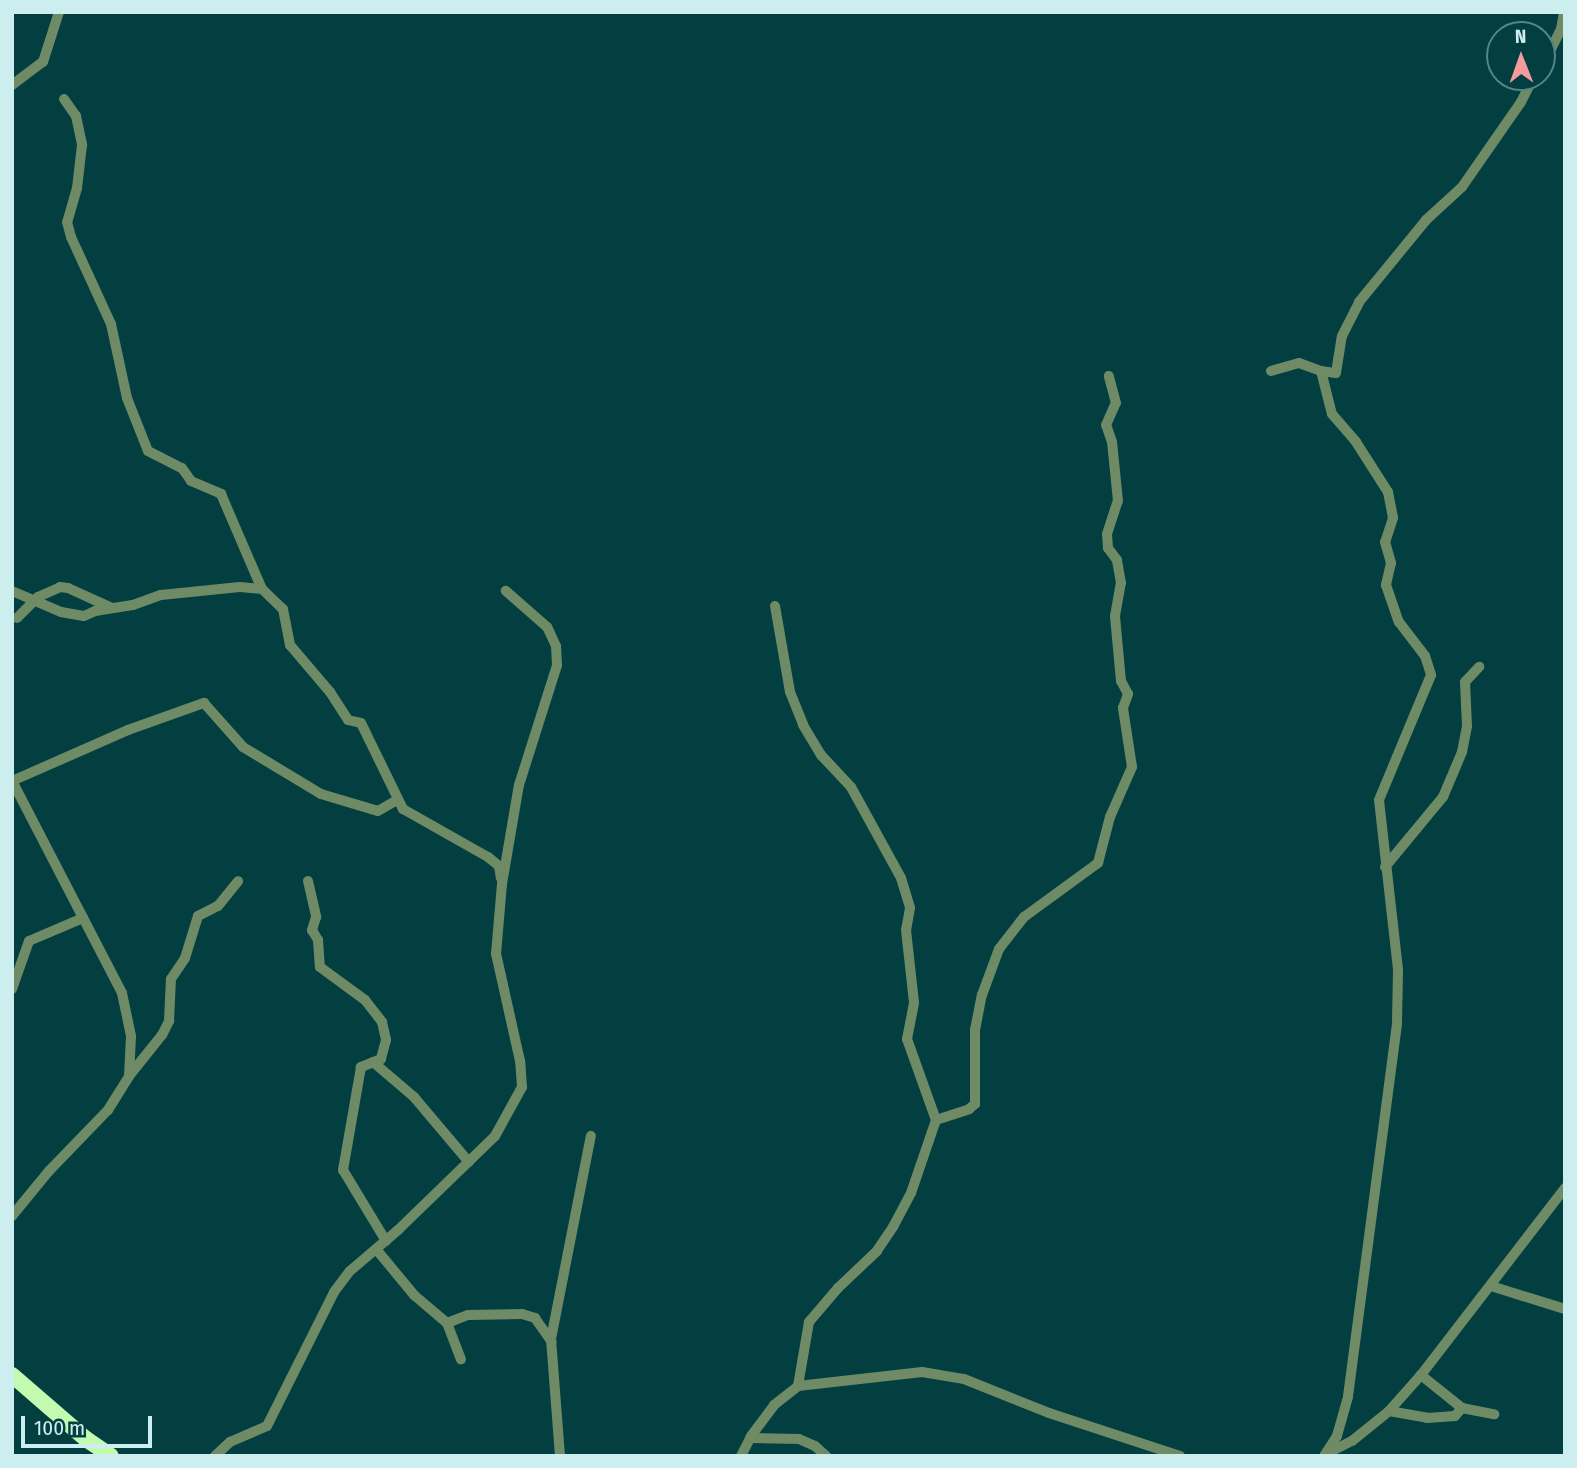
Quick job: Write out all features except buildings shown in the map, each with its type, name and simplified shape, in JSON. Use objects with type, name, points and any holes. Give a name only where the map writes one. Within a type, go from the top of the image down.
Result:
[{"type":"highway","points":[[12,1375],[86,1439],[111,1456]]},
{"type":"street","points":[[12,85],[43,62],[59,12]]},
{"type":"street","points":[[1556,39],[1564,12]]},
{"type":"street","points":[[1271,371],[1299,363],[1336,373],[1342,336],[1359,302],[1426,220],[1461,187],[1527,91]]},
{"type":"street","points":[[64,99],[76,116],[82,145],[77,188],[69,209],[71,237],[111,324],[127,398],[148,451],[182,468],[191,481],[221,494],[262,589],[284,608],[290,645],[330,692],[348,720],[361,723],[403,809],[488,856],[499,866],[502,884]]},
{"type":"street","points":[[1321,371],[1332,414],[1356,442],[1388,492],[1393,518],[1385,542],[1391,563],[1386,585],[1399,622],[1425,656],[1431,675],[1379,800],[1398,970],[1397,1024],[1348,1397],[1337,1436],[1325,1455]]},
{"type":"street","points":[[936,1120],[970,1109],[975,1104],[975,1030],[982,995],[999,949],[1024,917],[1098,863],[1110,817],[1132,767],[1123,708],[1128,694],[1121,681],[1115,616],[1121,583],[1117,560],[1108,548],[1107,534],[1118,501],[1112,442],[1106,425],[1115,403],[1109,376]]},
{"type":"street","points":[[17,618],[34,601],[60,587],[112,608]]},
{"type":"street","points":[[12,591],[34,601],[84,616],[172,594],[240,587],[262,589]]},
{"type":"street","points":[[215,1456],[230,1442],[267,1426],[281,1403],[334,1292],[350,1271],[386,1241],[495,1136],[522,1087],[520,1061],[496,954],[502,884],[519,785],[557,665],[556,646],[547,627],[506,591]]},
{"type":"street","points":[[775,606],[790,692],[803,725],[821,755],[851,787],[901,878],[910,908],[906,930],[914,1003],[907,1039],[936,1120],[911,1193],[877,1251],[838,1288],[809,1322],[798,1386]]},
{"type":"street","points":[[1385,867],[1443,797],[1462,752],[1467,726],[1465,681],[1479,667]]},
{"type":"street","points":[[128,1076],[131,1036],[122,993],[12,781],[180,710],[204,703],[243,747],[321,794],[378,811],[397,800]]},
{"type":"street","points":[[12,1216],[49,1171],[108,1110],[128,1076],[162,1035],[169,1021],[171,979],[185,958],[198,916],[218,906],[238,881]]},
{"type":"street","points":[[308,881],[316,917],[312,930],[318,940],[320,967],[365,1000],[382,1022],[386,1040],[381,1059],[361,1067],[343,1170],[386,1241]]},
{"type":"street","points":[[12,989],[20,975],[29,941],[83,918]]},
{"type":"street","points":[[373,1062],[414,1097],[469,1162]]},
{"type":"street","points":[[560,1456],[552,1342],[564,1260],[591,1136]]},
{"type":"street","points":[[1325,1455],[1352,1441],[1389,1411],[1421,1375],[1565,1188]]},
{"type":"street","points":[[376,1249],[415,1295],[447,1323],[461,1359]]},
{"type":"street","points":[[1491,1286],[1565,1309]]},
{"type":"street","points":[[447,1323],[468,1315],[522,1314],[536,1318],[552,1342]]},
{"type":"street","points":[[741,1456],[750,1438],[774,1405],[798,1386],[922,1372],[947,1376],[1180,1456]]},
{"type":"street","points":[[1421,1375],[1462,1408],[1494,1415]]},
{"type":"street","points":[[1389,1411],[1427,1418],[1455,1416],[1462,1408]]},
{"type":"street","points":[[750,1438],[799,1439],[816,1446],[825,1456]]}]
